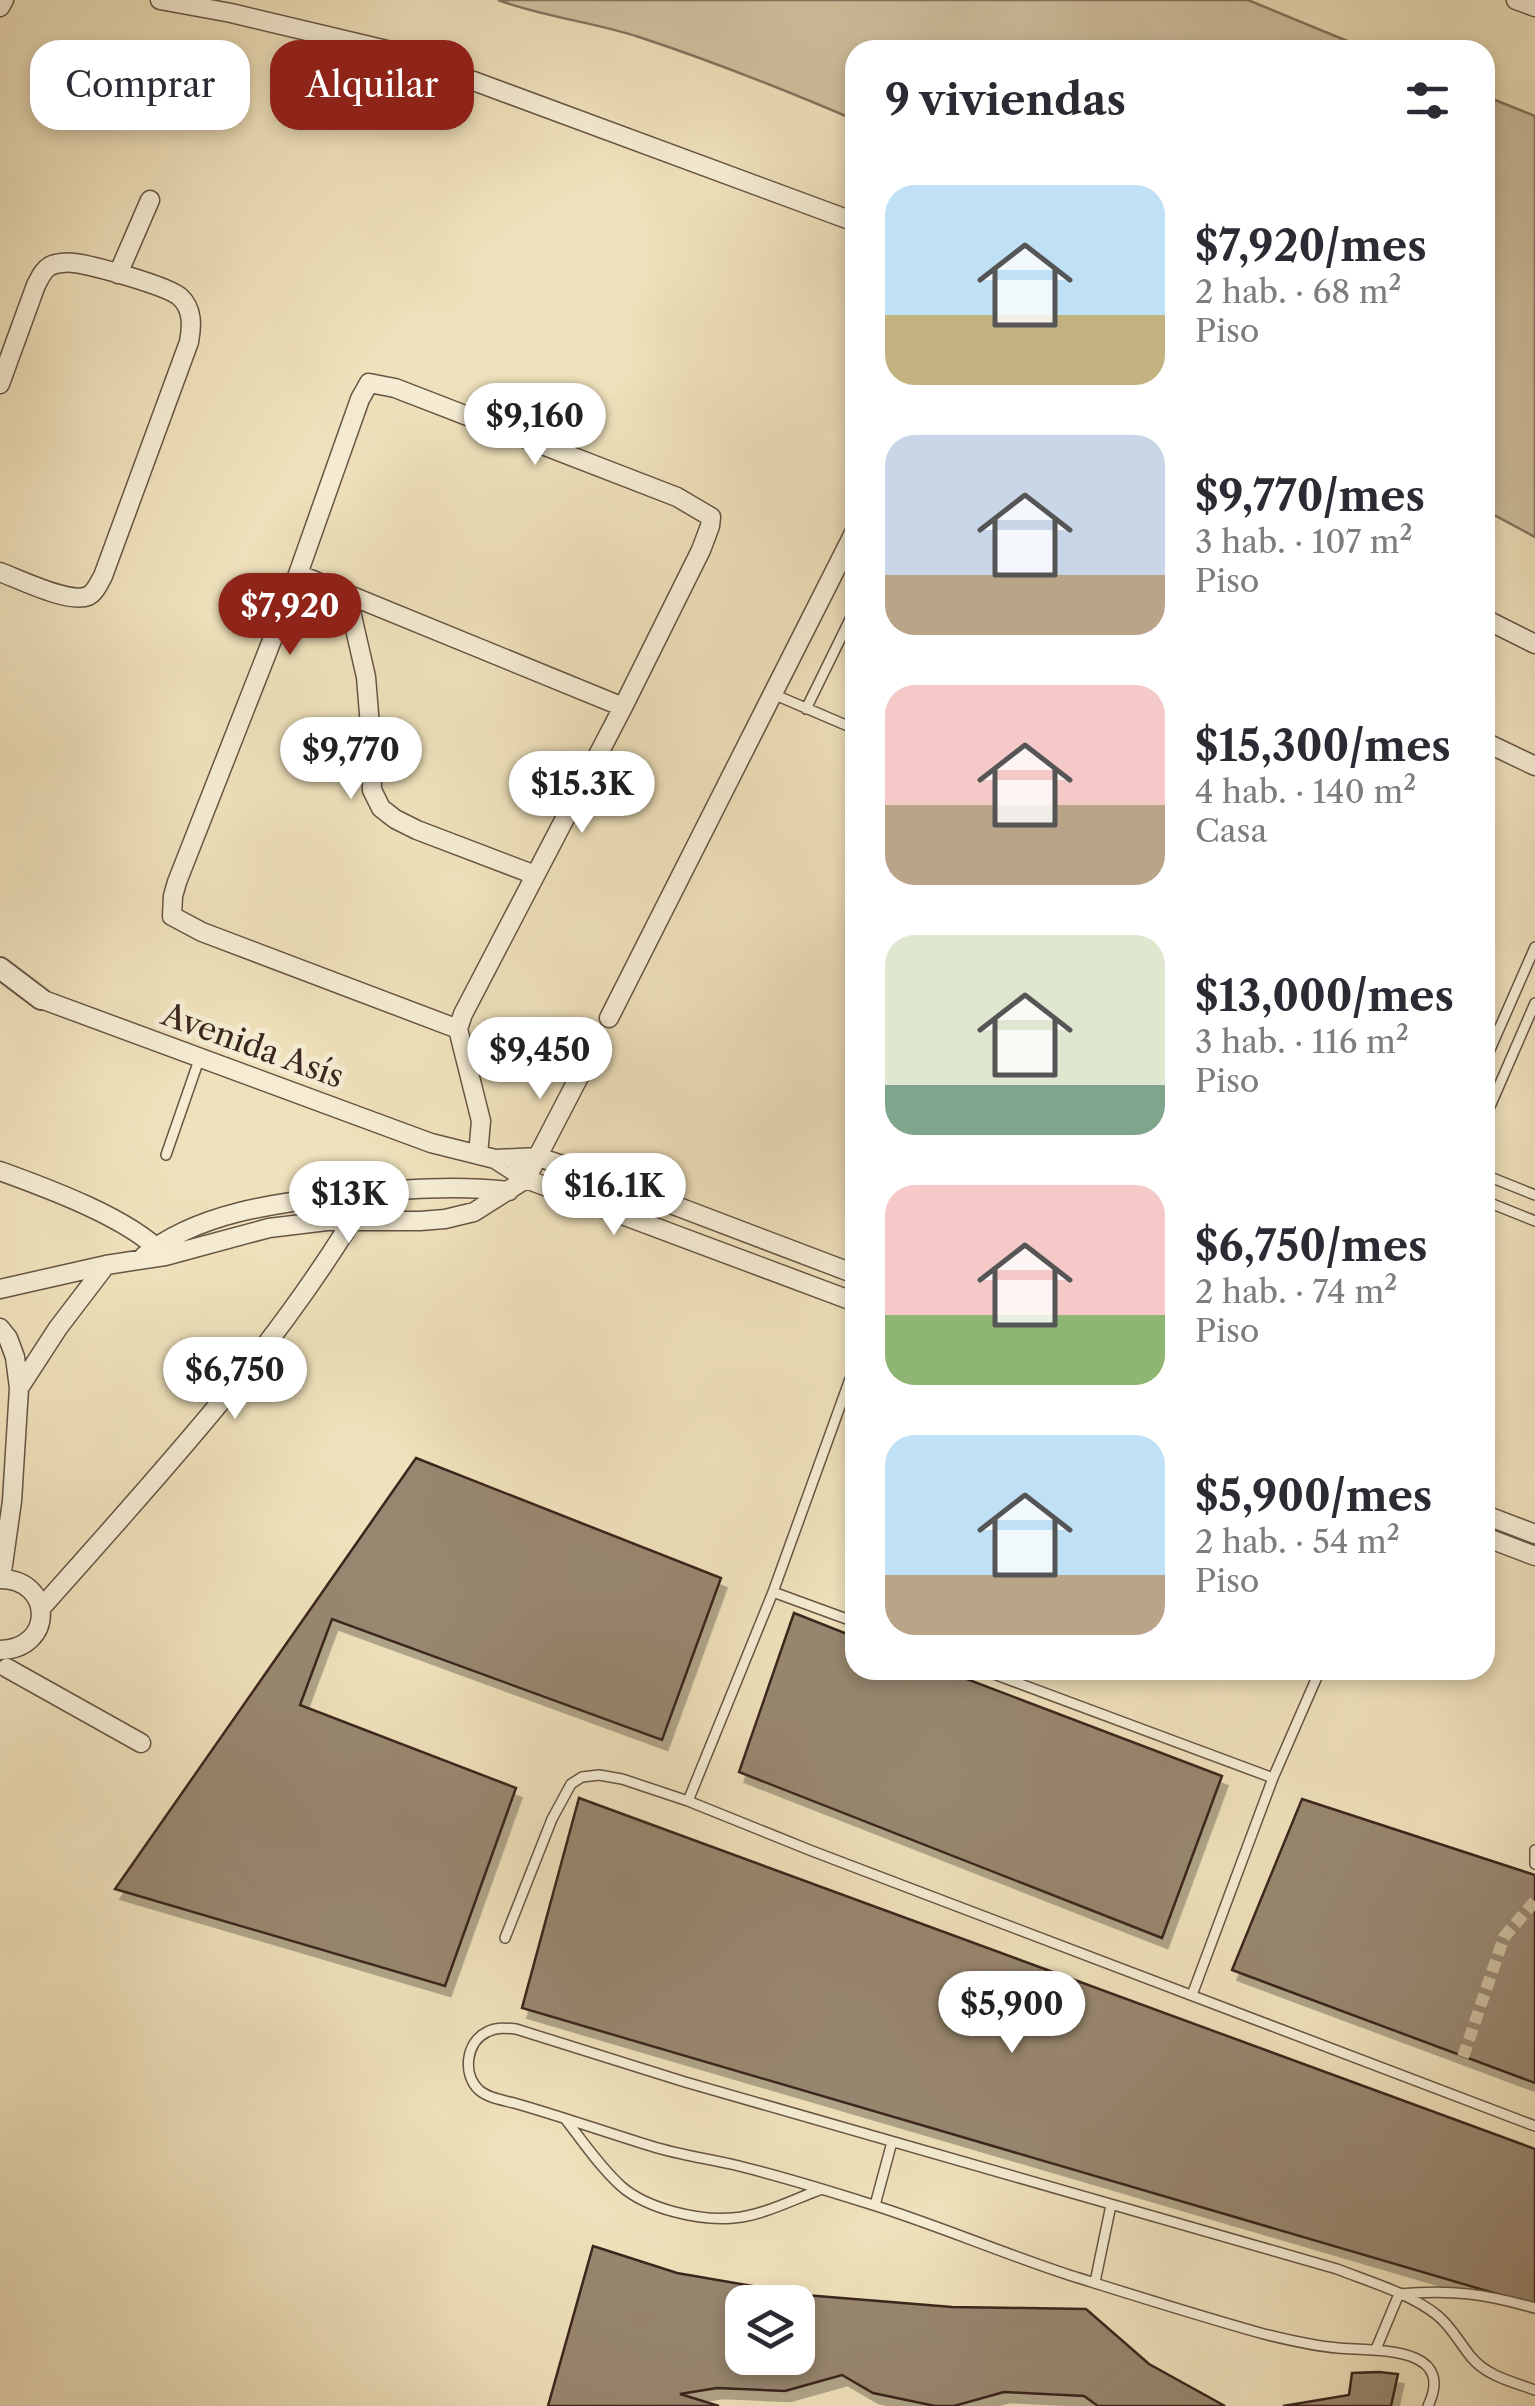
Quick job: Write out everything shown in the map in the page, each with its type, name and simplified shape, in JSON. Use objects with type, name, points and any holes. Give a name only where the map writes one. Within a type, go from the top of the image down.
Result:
[{"type":"street","points":[[0,7],[4,0]]},
{"type":"street","points":[[160,0],[395,52],[845,218]]},
{"type":"street","points":[[1516,0],[1535,7]]},
{"type":"street","points":[[118,274],[150,200]]},
{"type":"street","points":[[0,384],[36,285],[50,266],[74,263],[118,274],[175,293],[188,308],[190,342],[95,590],[87,596],[58,594],[0,572]]},
{"type":"street","points":[[458,1029],[202,932],[172,916],[178,882],[298,574],[360,398],[369,383],[394,388],[640,483],[711,516],[700,550],[623,707],[462,1014],[458,1029],[481,1120],[486,1157]]},
{"type":"street","points":[[609,1018],[845,551]]},
{"type":"street","points":[[298,574],[623,707]]},
{"type":"street","points":[[346,594],[366,677],[372,790],[380,808],[417,830],[534,875]]},
{"type":"street","points":[[1495,624],[1535,644]]},
{"type":"street","points":[[1495,747],[1535,766]]},
{"type":"street","name":"Avenida Asís","points":[[0,968],[41,999],[431,1143],[486,1157],[538,1157]]},
{"type":"street","points":[[0,988],[41,999]]},
{"type":"street","points":[[0,1289],[269,1228],[326,1221],[420,1221],[474,1212],[526,1180],[595,1046]]},
{"type":"street","name":"Avenida Asís","points":[[486,1157],[526,1180],[845,1298]]},
{"type":"street","points":[[538,1157],[845,1270]]},
{"type":"street","points":[[0,1170],[111,1219],[160,1251]]},
{"type":"street","points":[[160,1251],[196,1226],[218,1218],[302,1200],[423,1187],[509,1191]]},
{"type":"street","points":[[41,1608],[257,1358],[368,1192]]},
{"type":"street","points":[[718,1252],[726,1225]]},
{"type":"street","points":[[19,1388],[106,1265]]},
{"type":"street","points":[[0,1328],[15,1356],[19,1388],[12,1501],[1,1579],[27,1586],[41,1608],[36,1634],[4,1658],[141,1744]]},
{"type":"street","points":[[1495,1519],[1535,1534]]},
{"type":"street","points":[[1495,1541],[1535,1556]]},
{"type":"lane","points":[[806,709],[845,629]]},
{"type":"lane","points":[[773,694],[845,725]]},
{"type":"lane","points":[[1495,1039],[1535,947]]},
{"type":"lane","points":[[1495,1095],[1535,1003]]},
{"type":"lane","points":[[1506,1016],[1525,1026]]},
{"type":"lane","points":[[166,1156],[200,1057]]},
{"type":"lane","points":[[1495,1178],[1535,1195]]},
{"type":"lane","points":[[1495,1205],[1535,1221]]},
{"type":"lane","points":[[688,1801],[773,1592],[845,1393]]},
{"type":"lane","points":[[773,1592],[845,1618]]},
{"type":"lane","points":[[1010,1680],[1273,1778]]},
{"type":"lane","points":[[1192,1995],[1273,1778],[1316,1680]]},
{"type":"lane","points":[[505,1938],[552,1819],[571,1784],[582,1777],[622,1778],[1535,2126]]},
{"type":"lane","points":[[1535,1850],[1535,1864]]},
{"type":"lane","points":[[1428,2406],[1434,2392],[1432,2374],[1425,2364],[1406,2354],[1338,2348],[1266,2334],[1095,2282],[822,2189],[653,2147],[480,2092],[472,2081],[469,2053],[486,2032],[516,2029],[892,2142],[1337,2268],[1433,2312],[1480,2367],[1535,2390]]},
{"type":"lane","points":[[565,2118],[601,2166],[625,2190],[660,2208],[698,2218],[734,2218],[822,2189]]},
{"type":"lane","points":[[875,2206],[892,2142]]},
{"type":"lane","points":[[1095,2282],[1111,2205]]},
{"type":"lane","points":[[1399,2294],[1468,2292],[1535,2308]]},
{"type":"lane","points":[[1376,2350],[1399,2294]]},
{"type":"shaded area","points":[[498,0],[1248,0],[1345,40],[845,40],[845,116],[639,37]]},
{"type":"shaded area","points":[[1495,100],[1535,116],[1535,537],[1495,515]]},
{"type":"building","points":[[416,1458],[721,1578],[662,1740],[332,1619],[300,1705],[516,1788],[445,1986],[115,1889]]},
{"type":"building","points":[[794,1613],[845,1633],[845,1680],[969,1680],[1222,1776],[1162,1938],[739,1772]]},
{"type":"building","points":[[579,1798],[1535,2149],[1535,2305],[522,2008]]},
{"type":"building","points":[[1302,1799],[1535,1875],[1535,2083],[1232,1970]]},
{"type":"building","points":[[593,2246],[677,2273],[747,2285],[725,2285],[725,2375],[815,2375],[815,2296],[952,2307],[1086,2309],[1149,2364],[1225,2406],[1098,2406],[1084,2396],[1004,2392],[954,2406],[935,2406],[873,2393],[842,2375],[785,2391],[717,2388],[680,2394],[719,2406],[548,2406]]},
{"type":"building","points":[[1352,2373],[1398,2374],[1391,2406],[1283,2406],[1349,2395]]},
{"type":"tunnel","points":[[1463,2057],[1504,1937],[1535,1901]]}]
